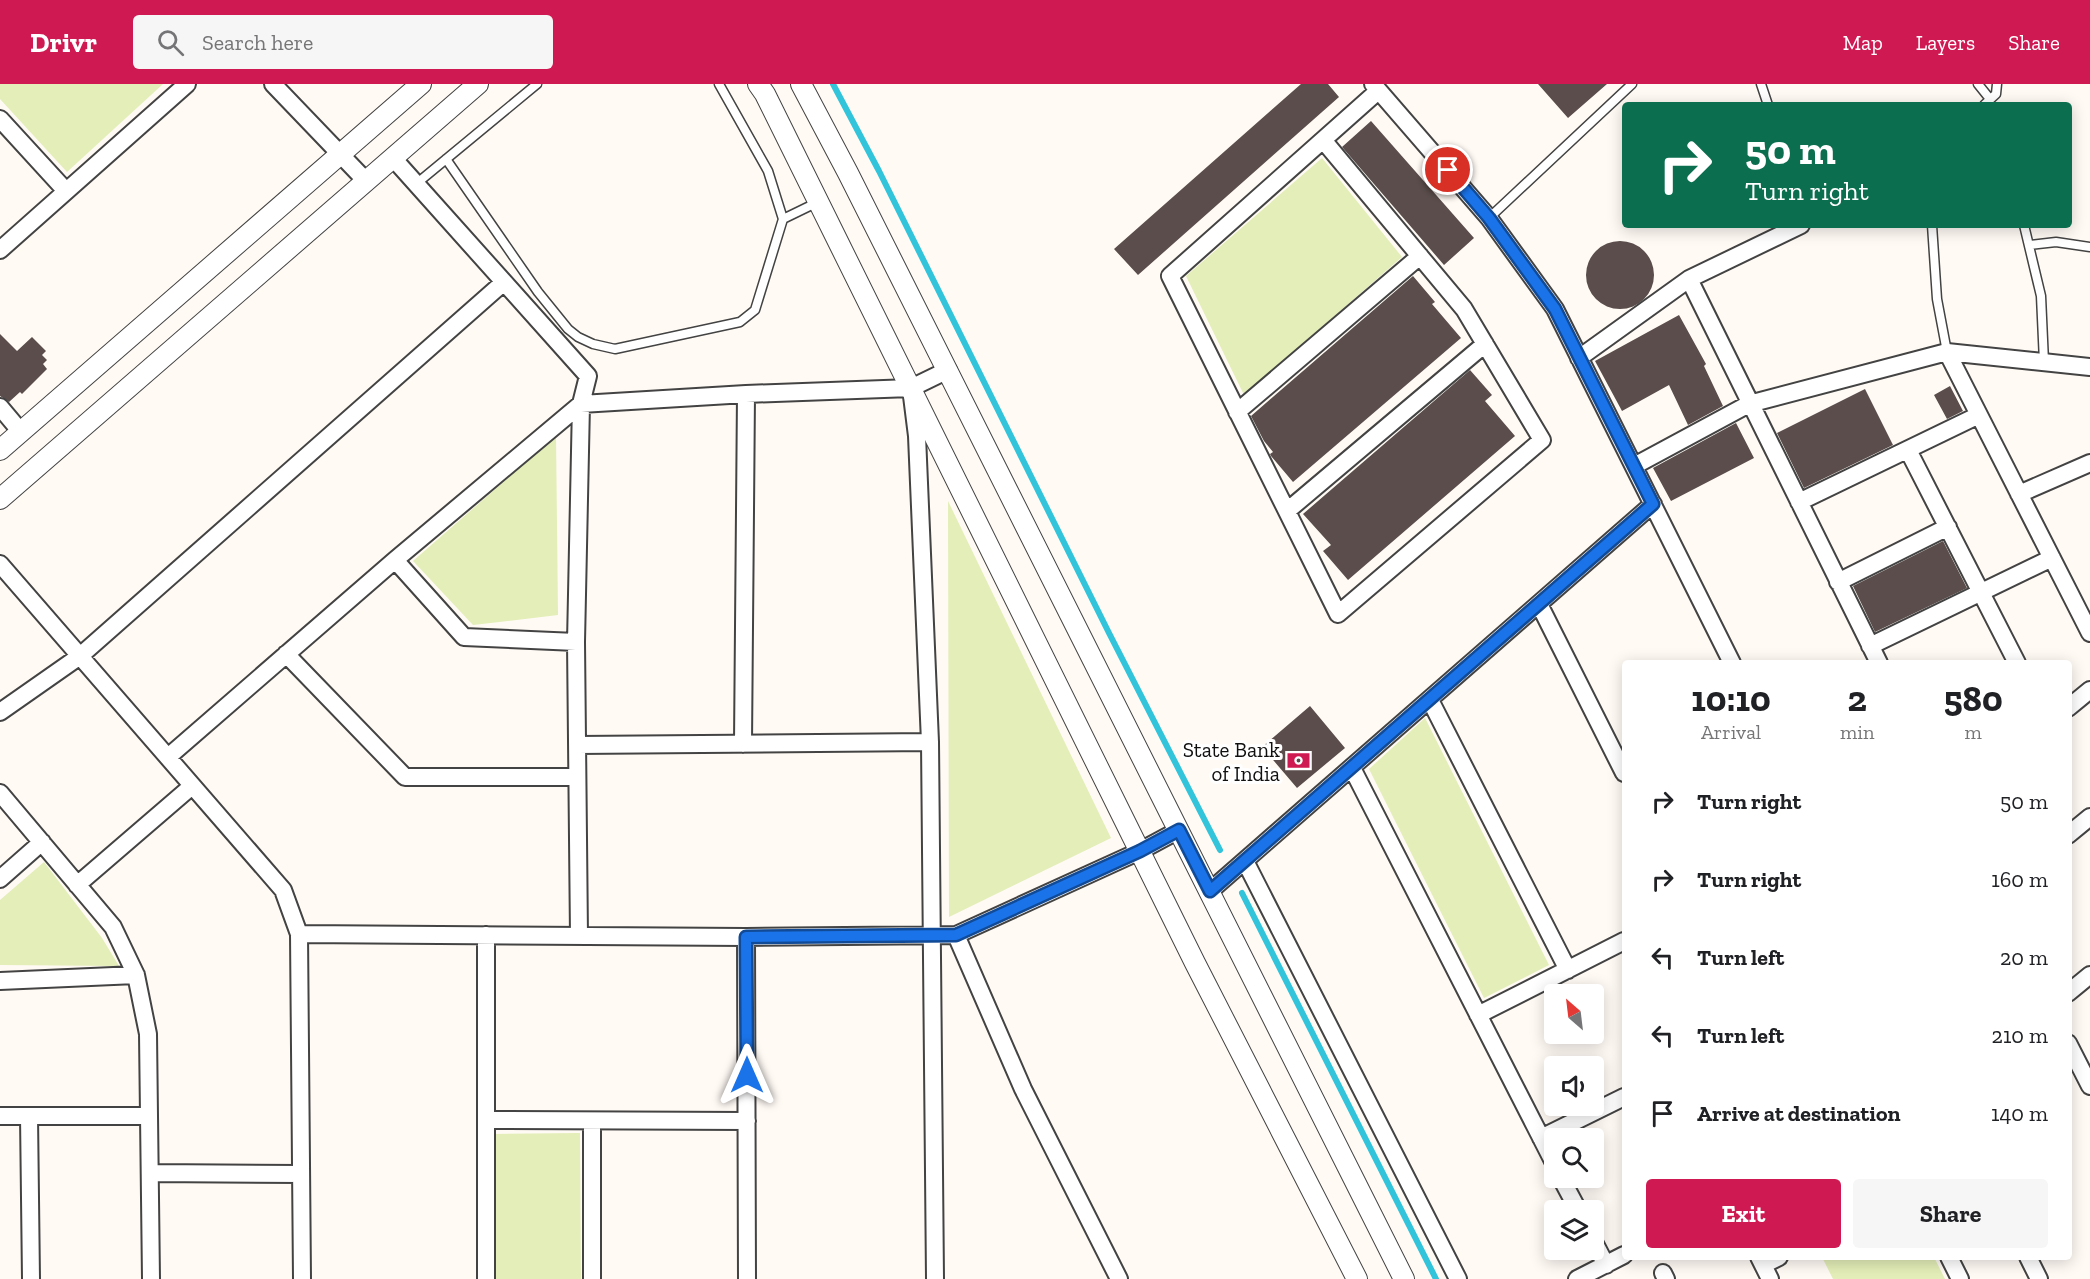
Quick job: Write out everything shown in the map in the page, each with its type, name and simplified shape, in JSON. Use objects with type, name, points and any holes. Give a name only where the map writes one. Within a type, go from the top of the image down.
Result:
[{"type":"street","points":[[0,250],[187,84]]},
{"type":"street","points":[[273,84],[366,181]]},
{"type":"street","points":[[0,450],[421,84]]},
{"type":"street","points":[[0,499],[478,84]]},
{"type":"street","points":[[758,84],[765,94],[1140,851],[1357,1279]]},
{"type":"street","points":[[801,84],[948,370],[1404,1279]]},
{"type":"street","points":[[1323,140],[1464,309],[1542,440],[1338,614],[1170,276],[1323,140],[1376,87],[1489,218],[1555,309],[1731,660]]},
{"type":"street","points":[[0,119],[66,191]]},
{"type":"street","points":[[393,158],[588,376],[581,404],[576,642],[579,936]]},
{"type":"street","points":[[1579,358],[1689,279],[1795,228]]},
{"type":"street","points":[[1237,412],[1420,256]]},
{"type":"street","points":[[1689,279],[1877,660]]},
{"type":"street","points":[[0,712],[80,656],[504,282]]},
{"type":"street","points":[[1287,511],[1485,344]]},
{"type":"street","points":[[1634,466],[1749,404],[1947,351],[2090,367]]},
{"type":"street","points":[[1947,351],[2090,633]]},
{"type":"street","points":[[168,758],[395,560],[581,404],[746,394],[910,388],[948,370]]},
{"type":"street","points":[[910,388],[917,436],[930,742],[935,1279]]},
{"type":"street","points":[[743,744],[746,394]]},
{"type":"street","points":[[0,407],[21,432]]},
{"type":"street","points":[[1799,502],[1979,415]]},
{"type":"street","points":[[1908,450],[1981,592],[2011,660]]},
{"type":"street","points":[[2019,494],[2090,463]]},
{"type":"street","points":[[1210,891],[1653,504]]},
{"type":"street","points":[[1838,582],[1948,527]]},
{"type":"street","points":[[1870,646],[2052,558]]},
{"type":"street","points":[[395,560],[464,637],[576,642]]},
{"type":"street","points":[[0,564],[283,890],[299,934],[302,1279]]},
{"type":"street","points":[[1539,604],[1622,769]]},
{"type":"street","points":[[286,654],[405,777],[577,777]]},
{"type":"street","points":[[2072,705],[2090,690]]},
{"type":"street","points":[[1430,700],[1568,970]]},
{"type":"street","points":[[577,745],[930,742]]},
{"type":"street","points":[[1352,768],[1544,1144]]},
{"type":"street","points":[[77,885],[192,786]]},
{"type":"street","points":[[0,793],[113,927],[136,975],[148,1034],[152,1279]]},
{"type":"street","points":[[2072,832],[2090,817]]},
{"type":"street","points":[[299,934],[746,937],[956,935],[1140,851],[1179,830]]},
{"type":"street","points":[[0,879],[42,842]]},
{"type":"street","points":[[1245,861],[1458,1279]]},
{"type":"street","points":[[486,935],[486,1279]]},
{"type":"street","points":[[956,935],[1023,1089],[1119,1279]]},
{"type":"street","points":[[746,937],[747,1279]]},
{"type":"street","points":[[1478,1016],[1622,942]]},
{"type":"street","points":[[0,981],[136,975]]},
{"type":"street","points":[[2072,990],[2090,975]]},
{"type":"street","points":[[2072,1051],[2090,1086]]},
{"type":"street","points":[[1541,1138],[1622,1098]]},
{"type":"street","points":[[0,1116],[149,1116]]},
{"type":"street","points":[[29,1116],[31,1279]]},
{"type":"street","points":[[486,1119],[747,1121]]},
{"type":"street","points":[[592,1121],[592,1279]]},
{"type":"street","points":[[150,1173],[301,1174]]},
{"type":"street","points":[[1577,1279],[1600,1271],[1622,1257]]},
{"type":"street","points":[[1950,1260],[1960,1279]]},
{"type":"street","points":[[2029,1260],[2038,1279]]},
{"type":"lane","points":[[416,184],[537,84]]},
{"type":"lane","points":[[446,159],[538,292],[568,329],[578,337],[592,344],[615,349],[740,322],[755,310],[783,219],[768,171],[719,84]]},
{"type":"lane","points":[[1489,218],[1632,84]]},
{"type":"lane","points":[[1761,84],[1767,102]]},
{"type":"lane","points":[[1978,84],[1987,102],[1996,94],[1997,84]]},
{"type":"lane","points":[[783,219],[818,201]]},
{"type":"lane","points":[[1932,228],[1936,299],[1947,351]]},
{"type":"lane","points":[[2025,228],[2041,296],[2044,362]]},
{"type":"lane","points":[[2030,245],[2056,242],[2090,247]]},
{"type":"green space","points":[[0,84],[163,84],[67,172],[0,99]]},
{"type":"green space","points":[[1322,158],[1402,257],[1244,395],[1186,276]]},
{"type":"green space","points":[[556,436],[558,615],[473,625],[413,561]]},
{"type":"green space","points":[[948,501],[1111,838],[949,917]]},
{"type":"green space","points":[[1425,718],[1549,965],[1484,998],[1369,769]]},
{"type":"green space","points":[[44,862],[102,938],[119,966],[0,965],[0,900]]},
{"type":"green space","points":[[580,1133],[581,1279],[493,1279],[493,1134]]},
{"type":"green space","points":[[1824,1260],[1936,1260],[1945,1279],[1833,1279]]},
{"type":"building","points":[[1301,84],[1328,84],[1339,97],[1138,275],[1114,249]]},
{"type":"building","points":[[1538,84],[1607,84],[1568,118]]},
{"type":"building","points":[[1371,121],[1474,238],[1444,265],[1342,147]]},
{"type":"building","points":[[1620,241],[1633,243],[1644,251],[1652,262],[1654,275],[1652,288],[1644,299],[1633,307],[1620,309],[1607,307],[1596,299],[1588,288],[1586,275],[1588,262],[1596,251],[1607,243]]},
{"type":"building","points":[[1413,276],[1435,302],[1432,304],[1461,338],[1293,482],[1271,456],[1273,452],[1264,441],[1251,416]]},
{"type":"building","points":[[1679,315],[1706,364],[1704,366],[1723,406],[1688,425],[1669,385],[1622,411],[1595,361]]},
{"type":"building","points":[[0,334],[17,351],[32,337],[46,351],[42,355],[47,360],[43,364],[47,369],[22,394],[20,392],[9,402],[0,396]]},
{"type":"building","points":[[1470,370],[1492,395],[1485,401],[1515,436],[1348,580],[1323,551],[1331,545],[1303,514]]},
{"type":"building","points":[[1950,386],[1963,411],[1947,419],[1934,395]]},
{"type":"building","points":[[1865,389],[1893,445],[1804,488],[1777,433]]},
{"type":"building","points":[[1736,423],[1754,458],[1671,501],[1653,468]]},
{"type":"building","points":[[1943,541],[1967,588],[1875,632],[1853,586]]},
{"type":"building","points":[[1310,706],[1345,748],[1297,788],[1262,747]]},
{"type":"waterway","points":[[833,84],[879,171],[1109,633],[1220,850]]},
{"type":"waterway","points":[[1242,893],[1436,1279]]},
{"type":"place","name":"State Bank of India","points":[[1298,761]]},
{"type":"route","points":[[747,1075],[746,937],[956,935],[1140,851],[1179,830],[1210,891],[1653,504],[1555,309],[1489,218],[1448,170]]}]
